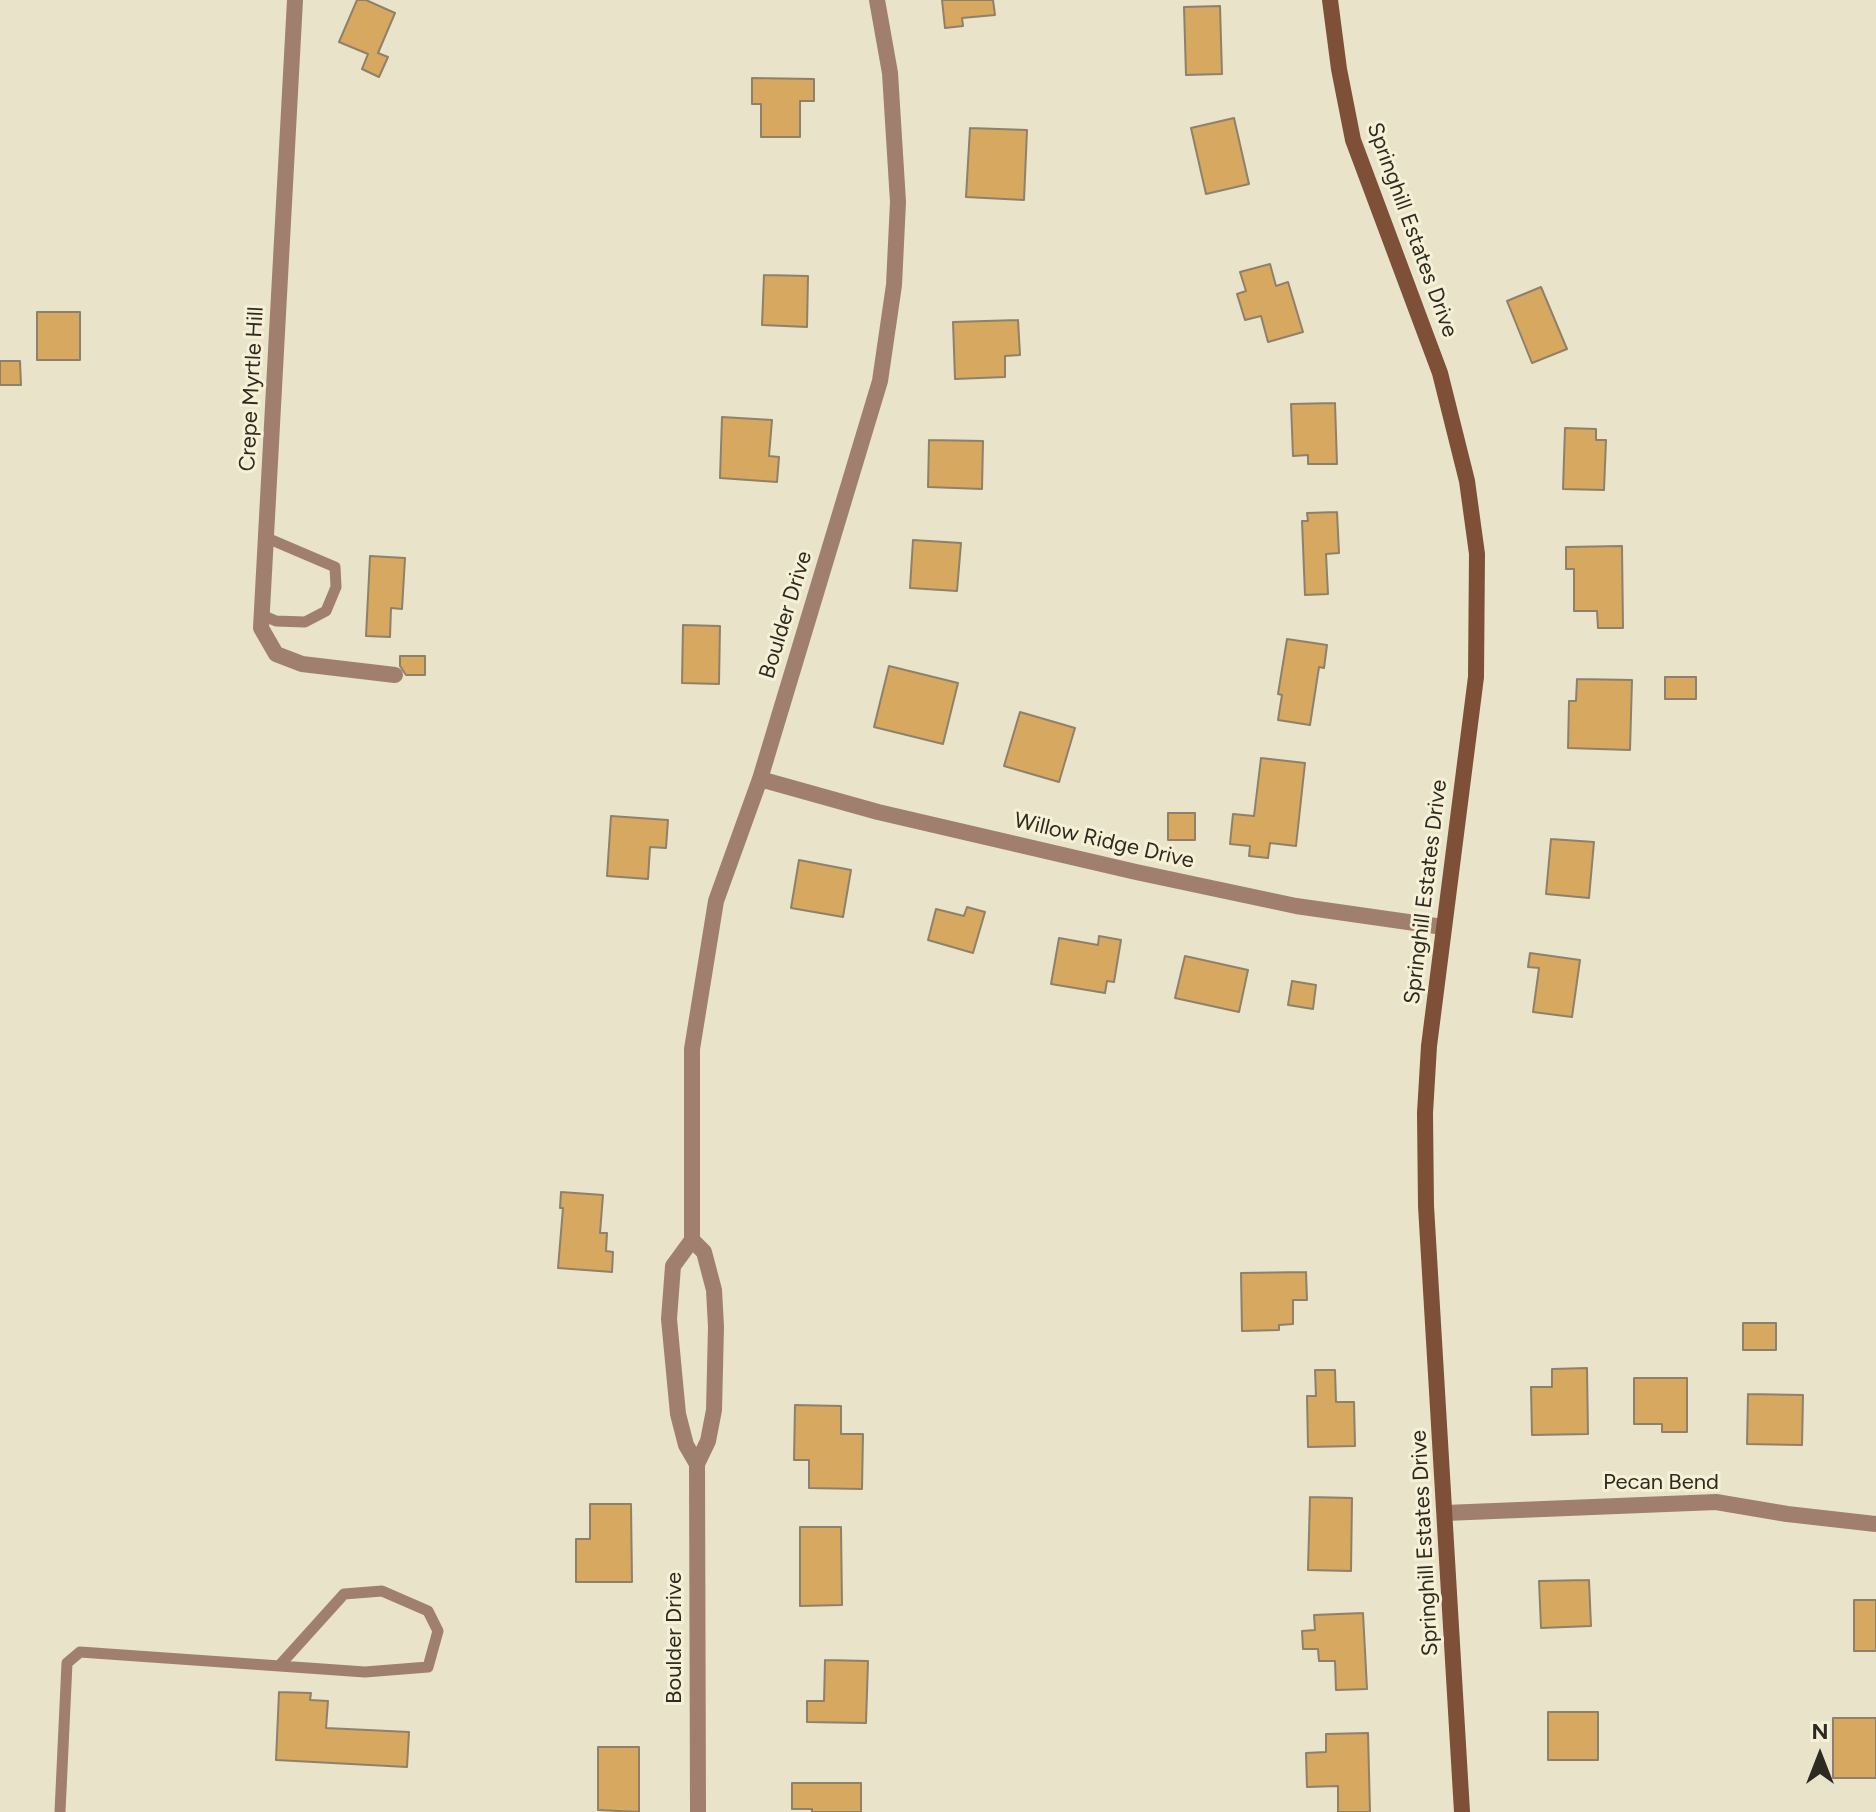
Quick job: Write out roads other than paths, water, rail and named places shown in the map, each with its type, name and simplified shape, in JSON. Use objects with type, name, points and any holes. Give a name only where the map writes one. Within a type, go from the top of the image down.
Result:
[{"type":"street","name":"Crepe Myrtle Hill","points":[[295,0],[261,628],[276,654],[302,664],[395,675]]},
{"type":"street","name":"Boulder Drive","points":[[697,1464],[686,1445],[678,1414],[669,1319],[673,1266],[692,1240],[692,1049],[716,901],[760,779],[880,381],[892,299],[898,202],[890,73],[877,0]]},
{"type":"street","name":"Springhill Estates Drive","points":[[1330,0],[1353,140],[1440,373],[1467,481],[1479,578],[1476,677],[1429,1046],[1425,1174],[1462,1812]]},
{"type":"street","name":"Willow Ridge Drive","points":[[760,779],[878,812],[1136,872],[1296,906],[1443,927]]},
{"type":"street","name":"Boulder Drive","points":[[692,1240],[704,1252],[714,1290],[716,1327],[714,1410],[708,1441],[697,1464],[698,1812]]},
{"type":"street","name":"Pecan Bend","points":[[1445,1513],[1716,1502],[1876,1524]]},
{"type":"lane","points":[[262,615],[276,621],[305,622],[326,611],[336,587],[335,567],[267,538]]},
{"type":"lane","points":[[60,1812],[67,1663],[80,1652],[279,1666],[365,1672],[428,1667],[438,1631],[428,1611],[382,1591],[344,1594],[279,1666]]}]
